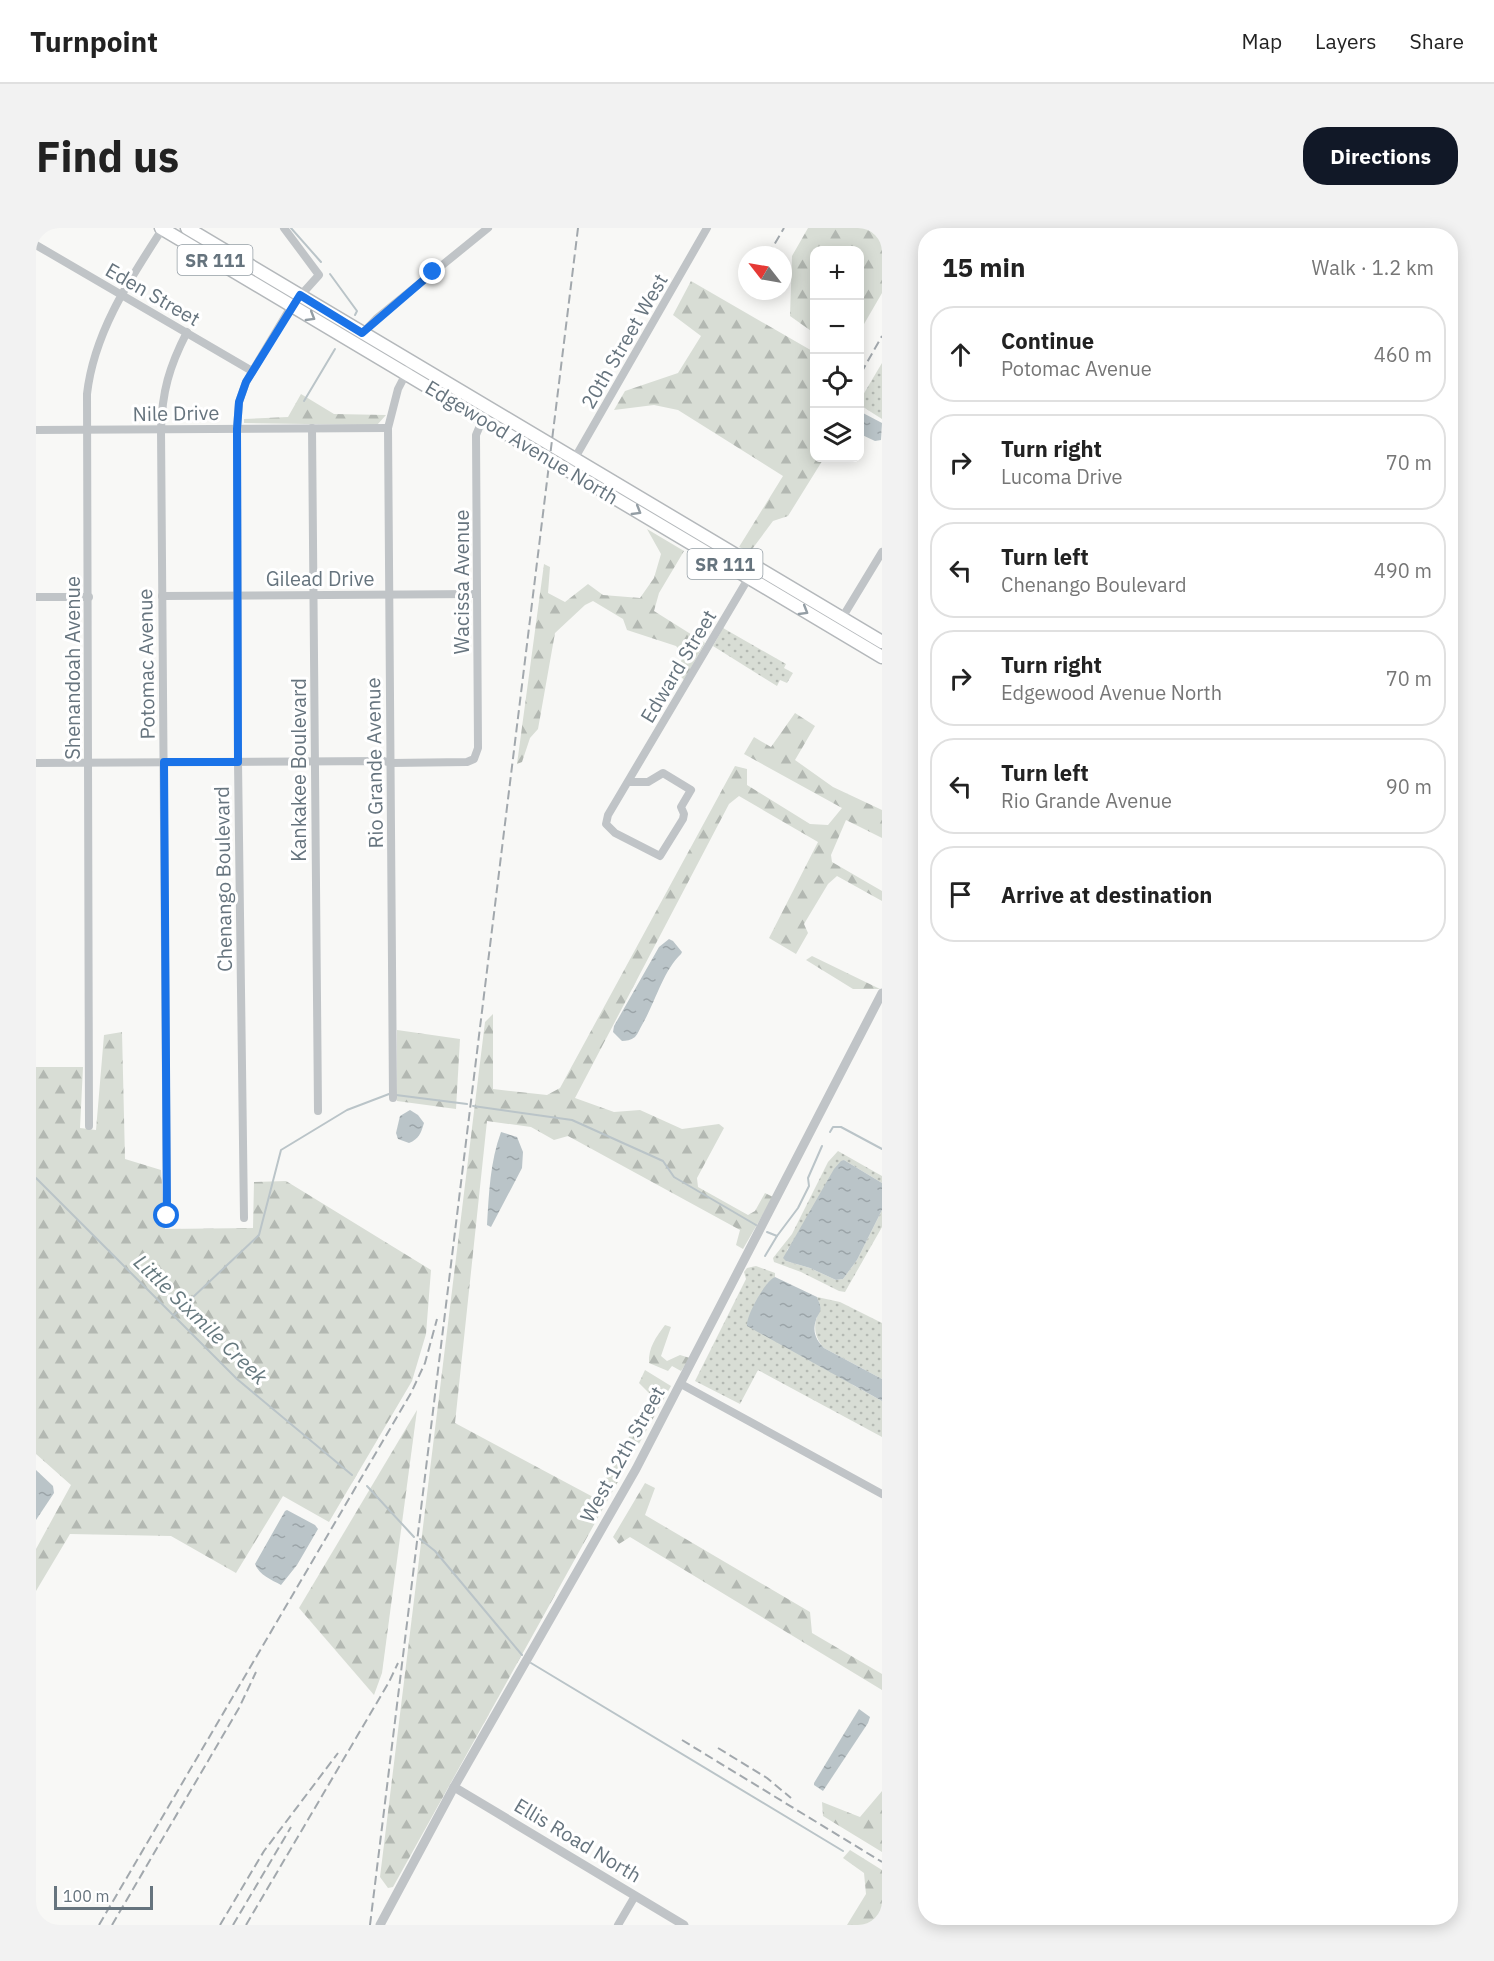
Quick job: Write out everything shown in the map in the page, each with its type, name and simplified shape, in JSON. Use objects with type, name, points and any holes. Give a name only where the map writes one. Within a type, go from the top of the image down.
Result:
[{"type":"main road","name":"Edgewood Avenue North","points":[[162,228],[296,300]]},
{"type":"main road","name":"Edgewood Avenue North","points":[[186,228],[358,338],[752,572],[882,657]]},
{"type":"main road","name":"Edgewood Avenue North","points":[[752,572],[842,618],[882,642]]},
{"type":"street","name":"Shenandoah Avenue","points":[[89,1126],[87,430],[90,370],[104,330],[162,228]]},
{"type":"street","name":"Chenango Boulevard","points":[[244,1218],[238,762],[237,429],[239,402],[252,371],[296,300],[319,275],[284,228]]},
{"type":"street","points":[[358,338],[376,318],[488,228]]},
{"type":"street","name":"20th Street West","points":[[572,465],[707,228]]},
{"type":"street","name":"Eden Street","points":[[36,245],[252,371]]},
{"type":"street","name":"Potomac Avenue","points":[[167,1216],[161,430],[168,372],[187,332]]},
{"type":"street","name":"Rio Grande Avenue","points":[[393,1098],[387,428],[392,407],[409,368]]},
{"type":"street","name":"Wacissa Avenue","points":[[391,763],[467,762],[474,759],[478,748],[476,435],[486,413]]},
{"type":"street","name":"Kankakee Boulevard","points":[[312,428],[318,1111]]},
{"type":"street","name":"Nile Drive","points":[[36,430],[387,428]]},
{"type":"street","points":[[842,618],[882,552]]},
{"type":"street","name":"Edward Street","points":[[628,782],[648,782],[663,773],[691,790],[681,807],[684,814],[683,819],[660,856],[615,833],[606,824],[608,815],[752,572]]},
{"type":"street","name":"Gilead Drive","points":[[162,596],[477,594]]},
{"type":"street","points":[[36,597],[89,597]]},
{"type":"street","points":[[36,763],[384,761],[391,763]]},
{"type":"street","name":"West 12th Street","points":[[380,1925],[454,1787],[636,1469],[882,993]]},
{"type":"street","points":[[681,1384],[882,1494]]},
{"type":"street","name":"Ellis Road North","points":[[454,1787],[684,1925]]},
{"type":"street","points":[[618,1925],[635,1896]]},
{"type":"green space","points":[[808,228],[882,228],[882,293],[864,324],[864,246],[810,246],[810,330],[790,316],[792,256]]},
{"type":"green space","points":[[691,281],[810,350],[810,462],[822,462],[788,516],[773,521],[750,552],[739,547],[783,476],[678,410],[654,405],[614,410],[625,391],[678,373],[701,336],[673,315]]},
{"type":"green space","points":[[882,363],[882,419],[864,408],[864,393]]},
{"type":"green space","points":[[301,394],[334,414],[386,415],[377,425],[244,423],[244,419],[288,417]]},
{"type":"green space","points":[[647,529],[684,551],[659,593],[654,611],[705,643],[684,680],[678,673],[683,654],[676,646],[627,630],[623,619],[593,601],[585,605],[555,633],[538,729],[530,738],[522,762],[517,764],[544,564],[550,567],[548,593],[565,602],[588,584],[603,595],[640,598],[654,578],[661,554]]},
{"type":"green space","points":[[723,628],[786,664],[784,668],[793,673],[787,683],[780,680],[777,686],[713,646]]},
{"type":"green space","points":[[795,713],[815,726],[795,760],[833,787],[882,810],[882,838],[846,820],[831,855],[832,862],[882,891],[882,901],[837,876],[828,884],[804,924],[808,933],[796,954],[769,938],[818,842],[739,796],[729,804],[575,1098],[614,1112],[640,1110],[682,1129],[719,1124],[724,1128],[697,1178],[698,1187],[748,1215],[755,1211],[765,1193],[773,1197],[743,1249],[736,1245],[740,1230],[568,1136],[554,1140],[531,1127],[487,1121],[455,1423],[595,1498],[652,1396],[639,1383],[645,1370],[671,1386],[393,1887],[388,1888],[380,1877],[485,1022],[493,1014],[493,1089],[547,1095],[560,1088],[735,766],[747,769],[747,785],[810,824],[828,825],[842,808],[744,754],[754,737],[771,747]]},
{"type":"green space","points":[[812,956],[880,989],[853,989],[806,960]]},
{"type":"green space","points":[[397,1030],[460,1039],[456,1109],[397,1101]]},
{"type":"green space","points":[[122,1032],[125,1159],[161,1170],[165,1229],[253,1228],[254,1182],[286,1181],[431,1270],[426,1334],[412,1381],[329,1522],[283,1496],[236,1573],[171,1536],[70,1534],[36,1591],[36,1549],[71,1485],[36,1454],[36,1067],[83,1067],[80,1128],[96,1130],[104,1035]]},
{"type":"green space","points":[[838,1151],[882,1176],[882,1183],[844,1160],[787,1250],[786,1261],[810,1268],[836,1280],[843,1279],[857,1260],[882,1210],[882,1227],[845,1292],[774,1262],[773,1258],[792,1234],[828,1162]]},
{"type":"green space","points":[[756,1266],[775,1273],[775,1277],[767,1284],[853,1385],[882,1401],[882,1437],[758,1370],[740,1404],[695,1381],[746,1279],[744,1272],[747,1268]]},
{"type":"green space","points":[[817,1297],[840,1302],[882,1323],[882,1379],[824,1348],[820,1343],[815,1323],[820,1307]]},
{"type":"green space","points":[[665,1325],[671,1327],[661,1356],[667,1361],[680,1355],[690,1358],[681,1371],[672,1366],[668,1371],[649,1363],[651,1348]]},
{"type":"green space","points":[[417,1410],[382,1673],[374,1695],[299,1608]]},
{"type":"green space","points":[[645,1483],[655,1488],[645,1515],[810,1612],[812,1633],[882,1674],[882,1690],[630,1537],[619,1544],[613,1537]]},
{"type":"green space","points":[[882,1791],[882,1852],[823,1816],[822,1802],[860,1817]]},
{"type":"green space","points":[[850,1850],[882,1870],[882,1925],[847,1925],[866,1894],[864,1873],[843,1858]]},
{"type":"water","points":[[864,414],[882,423],[881,440],[875,441],[864,436]]},
{"type":"water","points":[[669,939],[682,952],[664,978],[635,1037],[622,1041],[613,1032],[614,1026],[659,947]]},
{"type":"water","points":[[410,1110],[424,1123],[419,1135],[409,1143],[398,1139],[396,1133],[400,1116]]},
{"type":"water","points":[[501,1132],[517,1137],[523,1152],[522,1168],[491,1227],[487,1225],[491,1178],[494,1155]]},
{"type":"water","points":[[844,1160],[882,1183],[882,1210],[857,1260],[843,1279],[836,1280],[783,1258],[834,1169]]},
{"type":"water","points":[[775,1277],[817,1297],[820,1309],[814,1328],[819,1342],[824,1348],[882,1379],[882,1401],[747,1326],[757,1299],[766,1285]]},
{"type":"water","points":[[36,1470],[53,1486],[54,1493],[36,1520]]},
{"type":"water","points":[[287,1510],[315,1525],[318,1529],[297,1565],[281,1585],[263,1574],[255,1564]]},
{"type":"water","points":[[859,1709],[870,1717],[868,1723],[823,1791],[814,1783]]},
{"type":"waterway","points":[[291,228],[321,262]]},
{"type":"waterway","points":[[330,274],[357,311],[355,315]]},
{"type":"waterway","points":[[304,401],[335,349]]},
{"type":"waterway","points":[[174,1315],[259,1235],[281,1150],[347,1110],[389,1094]]},
{"type":"waterway","points":[[396,1095],[467,1104]]},
{"type":"waterway","points":[[473,1106],[572,1120],[663,1161],[674,1177],[756,1225]]},
{"type":"waterway","points":[[830,1132],[833,1127],[841,1127],[882,1149]]},
{"type":"waterway","points":[[767,1232],[777,1236],[798,1208],[809,1186],[808,1178],[822,1146]]},
{"type":"waterway","name":"Little Sixmile Creek","points":[[36,1178],[237,1379],[352,1475]]},
{"type":"waterway","points":[[765,1256],[777,1236]]},
{"type":"waterway","points":[[367,1486],[414,1537]]},
{"type":"waterway","points":[[420,1539],[435,1551],[522,1655]]},
{"type":"waterway","points":[[531,1663],[843,1851]]},
{"type":"railway","points":[[370,1925],[578,228]]},
{"type":"railway","points":[[773,246],[784,228]]},
{"type":"railway","points":[[864,368],[882,336]]},
{"type":"railway","points":[[99,1925],[411,1393],[425,1363],[437,1319]]},
{"type":"railway","points":[[246,1925],[398,1663]]},
{"type":"railway","points":[[112,1925],[239,1708],[256,1672]]},
{"type":"railway","points":[[682,1740],[882,1862]]},
{"type":"railway","points":[[718,1748],[767,1778],[791,1798]]},
{"type":"railway","points":[[220,1925],[264,1851],[338,1753]]},
{"type":"railway","points":[[233,1925],[291,1827]]},
{"type":"route","points":[[167,1216],[163,772],[164,762],[238,762],[237,416],[239,402],[252,371],[300,295],[362,333],[376,318],[433,272]]}]
